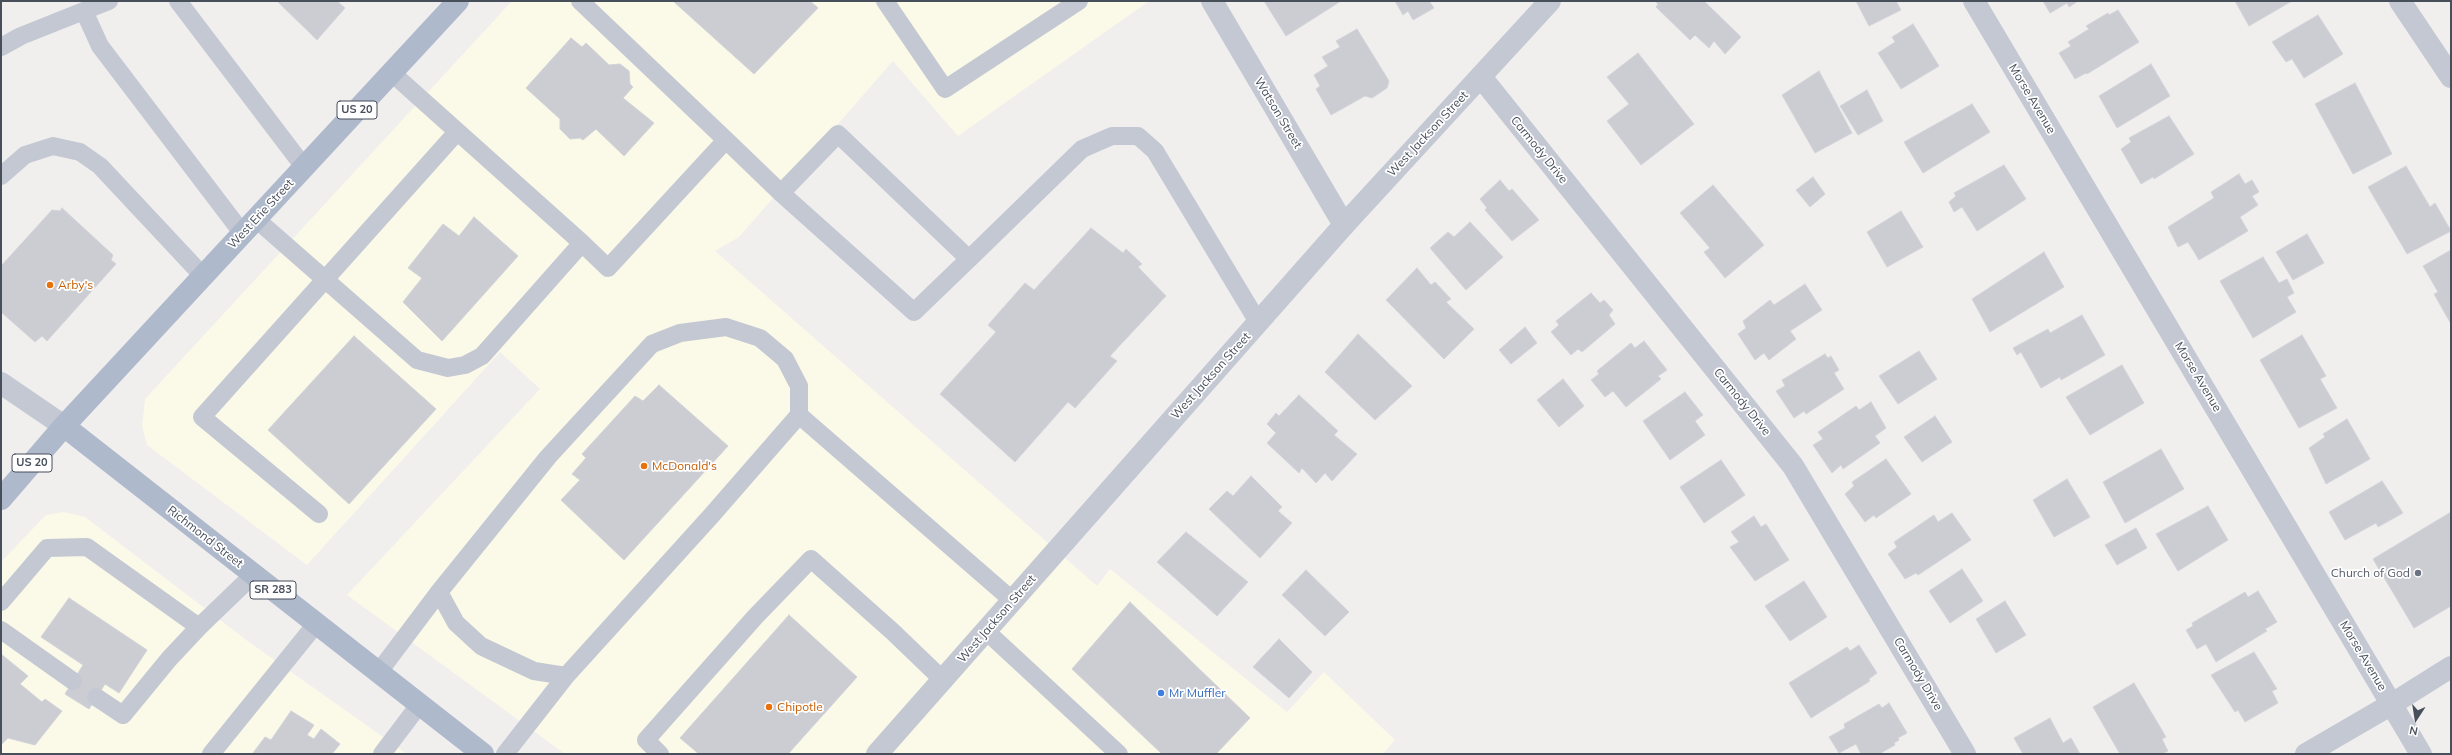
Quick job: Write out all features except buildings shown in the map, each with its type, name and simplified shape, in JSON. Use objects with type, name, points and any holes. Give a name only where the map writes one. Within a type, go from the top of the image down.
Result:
[{"type":"main road","name":"West Erie Street","points":[[64,426],[458,1]]},
{"type":"main road","name":"US 20","points":[[1,499],[64,426]]},
{"type":"main road","name":"Richmond Street","points":[[64,426],[483,754]]},
{"type":"street","name":"Watson Street","points":[[1212,1],[1344,225]]},
{"type":"street","name":"West Jackson Street","points":[[877,754],[944,680],[1012,600],[1344,225],[1550,1]]},
{"type":"street","name":"Morse Avenue","points":[[1974,1],[2421,754]]},
{"type":"street","points":[[2400,1],[2451,77]]},
{"type":"street","name":"Carmody Drive","points":[[1481,77],[1793,466],[1965,754]]},
{"type":"street","name":"Richmond Street","points":[[1,383],[64,426]]},
{"type":"street","points":[[2306,754],[2392,704],[2451,667]]},
{"type":"lane","points":[[1,47],[21,36],[109,1]]},
{"type":"lane","points":[[178,1],[304,167]]},
{"type":"lane","points":[[580,1],[781,194],[914,312],[1082,149],[1112,136],[1138,136],[1156,151],[1258,322]]},
{"type":"lane","points":[[885,1],[945,89],[1079,1]]},
{"type":"lane","points":[[84,11],[100,46],[250,226],[324,278],[417,360],[448,368],[465,365],[482,356],[582,243]]},
{"type":"lane","points":[[392,73],[608,268],[726,140]]},
{"type":"lane","points":[[319,514],[202,417],[324,278],[458,132]]},
{"type":"lane","points":[[781,194],[838,134],[969,259]]},
{"type":"lane","points":[[1,176],[25,155],[53,146],[80,152],[100,166],[203,276]]},
{"type":"lane","points":[[378,673],[439,592],[548,457],[652,344],[680,333],[726,327],[760,338],[785,359],[799,386],[798,416],[711,516],[566,676],[506,754]]},
{"type":"lane","points":[[798,416],[1012,600]]},
{"type":"lane","points":[[1,602],[47,548],[87,547],[198,627]]},
{"type":"lane","points":[[660,754],[646,740],[755,617],[811,559],[944,680]]},
{"type":"lane","points":[[96,697],[123,715],[169,659],[198,627],[253,575]]},
{"type":"lane","points":[[439,592],[456,623],[481,646],[534,671],[566,676]]},
{"type":"lane","points":[[211,754],[316,624]]},
{"type":"lane","points":[[1,630],[73,681]]},
{"type":"lane","points":[[986,631],[1119,754]]},
{"type":"lane","points":[[382,754],[420,705]]},
{"type":"shaded area","points":[[512,1],[1149,1],[958,136],[893,61],[739,237],[715,251],[1097,586],[1110,569],[1287,712],[1324,672],[1395,740],[1383,754],[565,754],[347,595],[540,389],[500,352],[307,565],[147,445],[142,426],[145,399]]},
{"type":"shaded area","points":[[64,512],[85,517],[249,642],[407,754],[1,754],[1,562],[46,515]]},
{"type":"place","name":"Arby's","points":[[50,285]]},
{"type":"place","name":"McDonald's","points":[[644,466]]},
{"type":"place","name":"Church of God","points":[[2418,573]]},
{"type":"place","name":"Mr Muffler","points":[[1161,693]]},
{"type":"place","name":"Chipotle","points":[[769,707]]}]
